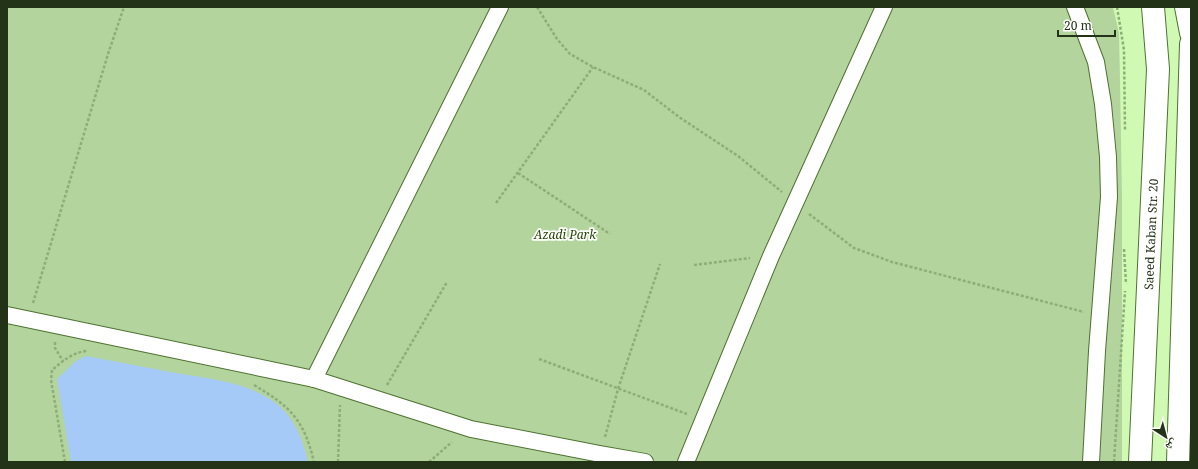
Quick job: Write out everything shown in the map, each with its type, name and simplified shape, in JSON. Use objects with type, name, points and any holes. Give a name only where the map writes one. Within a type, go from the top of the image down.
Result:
[{"type":"main road","name":"Saeed Kaban Str. 20","points":[[1140,462],[1158,69],[1153,7]]},
{"type":"main road","points":[[1186,7],[1191,33]]},
{"type":"main road","points":[[1178,462],[1191,44]]},
{"type":"street","points":[[314,379],[500,7]]},
{"type":"street","points":[[686,462],[771,256],[884,7]]},
{"type":"street","points":[[1075,7],[1096,62],[1103,104],[1108,157],[1109,197],[1091,462]]},
{"type":"street","points":[[7,315],[314,379],[471,429],[639,461]]},
{"type":"path","points":[[28,320],[124,7]]},
{"type":"path","points":[[496,203],[593,67]]},
{"type":"path","points":[[518,174],[610,234]]},
{"type":"path","points":[[694,265],[771,256]]},
{"type":"path","points":[[600,454],[618,389],[660,264]]},
{"type":"path","points":[[378,400],[447,282]]},
{"type":"path","points":[[1114,462],[1126,283]]},
{"type":"path","points":[[65,462],[51,380],[52,370],[69,356],[81,352],[94,351]]},
{"type":"path","points":[[540,359],[704,421]]},
{"type":"path","points":[[247,384],[254,385],[286,406],[302,425],[310,445],[314,462]]},
{"type":"path","points":[[338,462],[341,388]]},
{"type":"path","points":[[429,462],[451,442],[471,429]]},
{"type":"green space","name":"Azadi Park","points":[[7,7],[1113,7],[1119,33],[1120,81],[1122,199],[1122,462],[7,462]]},
{"type":"water","points":[[86,356],[229,382],[254,391],[277,404],[289,416],[301,438],[308,462],[71,462],[57,379],[76,361]]}]
